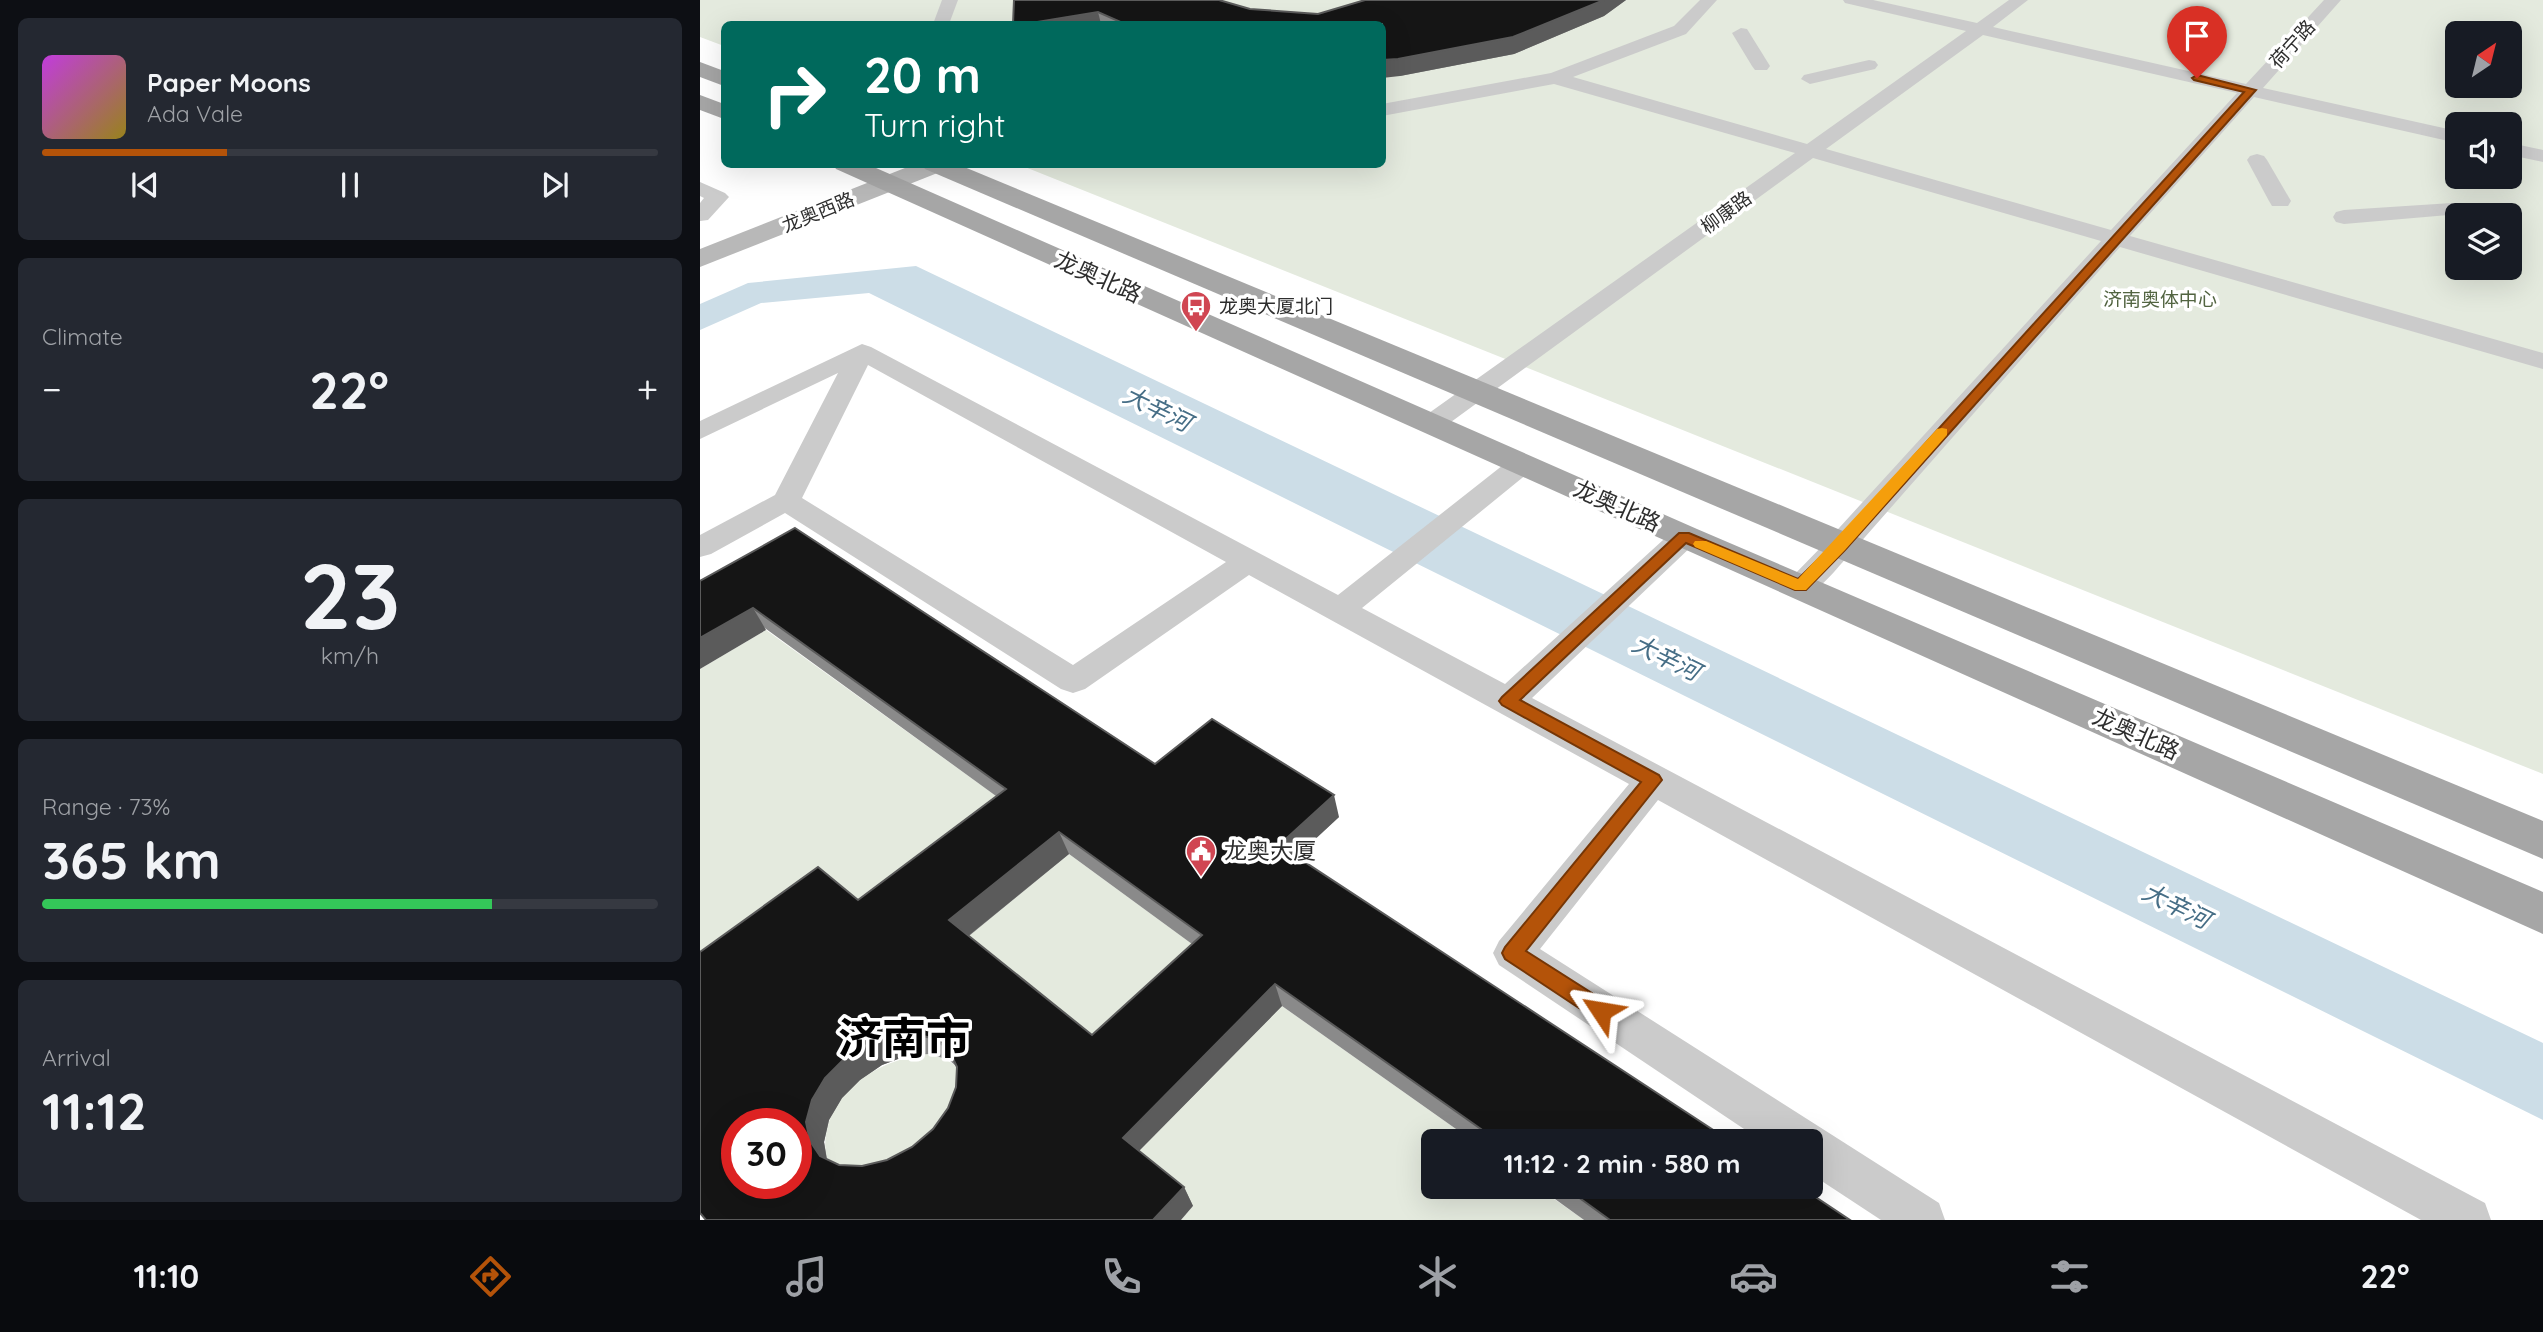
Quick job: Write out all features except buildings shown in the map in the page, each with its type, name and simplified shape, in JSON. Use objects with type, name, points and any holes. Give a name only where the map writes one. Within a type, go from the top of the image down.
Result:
[{"type":"main road","points":[[700,69],[721,78]]},
{"type":"main road","points":[[700,102],[721,111]]},
{"type":"main road","name":"龙奥北路","points":[[854,168],[1684,537],[1801,586],[2543,914]]},
{"type":"main road","name":"龙奥北路","points":[[942,168],[2543,841]]},
{"type":"street","points":[[942,21],[950,0]]},
{"type":"street","points":[[1386,109],[1555,78],[1681,30],[1709,0]]},
{"type":"street","points":[[1852,0],[2445,134]]},
{"type":"street","name":"柳康路","points":[[1431,424],[2020,0]]},
{"type":"street","name":"荷宁路","points":[[1801,586],[2333,0]]},
{"type":"street","points":[[1741,33],[1760,65]]},
{"type":"street","points":[[1812,79],[1869,65]]},
{"type":"street","points":[[1555,78],[2543,361]]},
{"type":"street","points":[[2522,152],[2543,156]]},
{"type":"street","points":[[2257,160],[2278,199]]},
{"type":"street","name":"龙奥西路","points":[[700,259],[928,168]]},
{"type":"street","points":[[700,188],[718,197],[700,215]]},
{"type":"street","points":[[2351,217],[2445,210]]},
{"type":"street","points":[[700,431],[862,352]]},
{"type":"street","points":[[700,547],[786,501],[862,352]]},
{"type":"street","points":[[862,352],[2468,1220]]},
{"type":"street","points":[[1339,610],[1522,464]]},
{"type":"street","points":[[786,501],[1073,681],[1249,561]]},
{"type":"street","points":[[1508,701],[1684,537]]},
{"type":"street","points":[[1653,780],[1513,953],[1783,1129]]},
{"type":"street","points":[[1823,1156],[1922,1220]]},
{"type":"green space","name":"济南奥体中心","points":[[700,0],[2543,0],[2543,774],[1028,168],[1386,168],[1386,21],[721,21],[721,45],[700,37]]},
{"type":"green space","points":[[766,630],[1017,811],[873,922],[700,986],[700,669]]},
{"type":"green space","points":[[1069,854],[1210,957],[1103,1056],[962,941]]},
{"type":"green space","points":[[1282,1006],[1456,1129],[1421,1129],[1421,1199],[1554,1199],[1584,1220],[1181,1220],[1193,1206],[1133,1157]]},
{"type":"green space","points":[[929,1054],[956,1066],[966,1086],[970,1107],[878,1186],[827,1161],[826,1139],[830,1119],[839,1101],[853,1086],[888,1064]]},
{"type":"water","name":"大辛河","points":[[916,266],[2543,1043],[2543,1120],[869,293],[761,303],[700,330],[700,304],[748,283]]},
{"type":"slow traffic","points":[[1701,544],[1801,586],[1942,432]]},
{"type":"place","name":"龙奥大厦北门","points":[[1196,333]]},
{"type":"place","name":"龙奥大厦","points":[[1201,878]]},
{"type":"district","name":"济南市","points":[[904,1039]]},
{"type":"route","points":[[1601,1011],[1513,953],[1653,780],[1508,701],[1684,537],[1801,586],[2251,90],[2197,78]]}]
